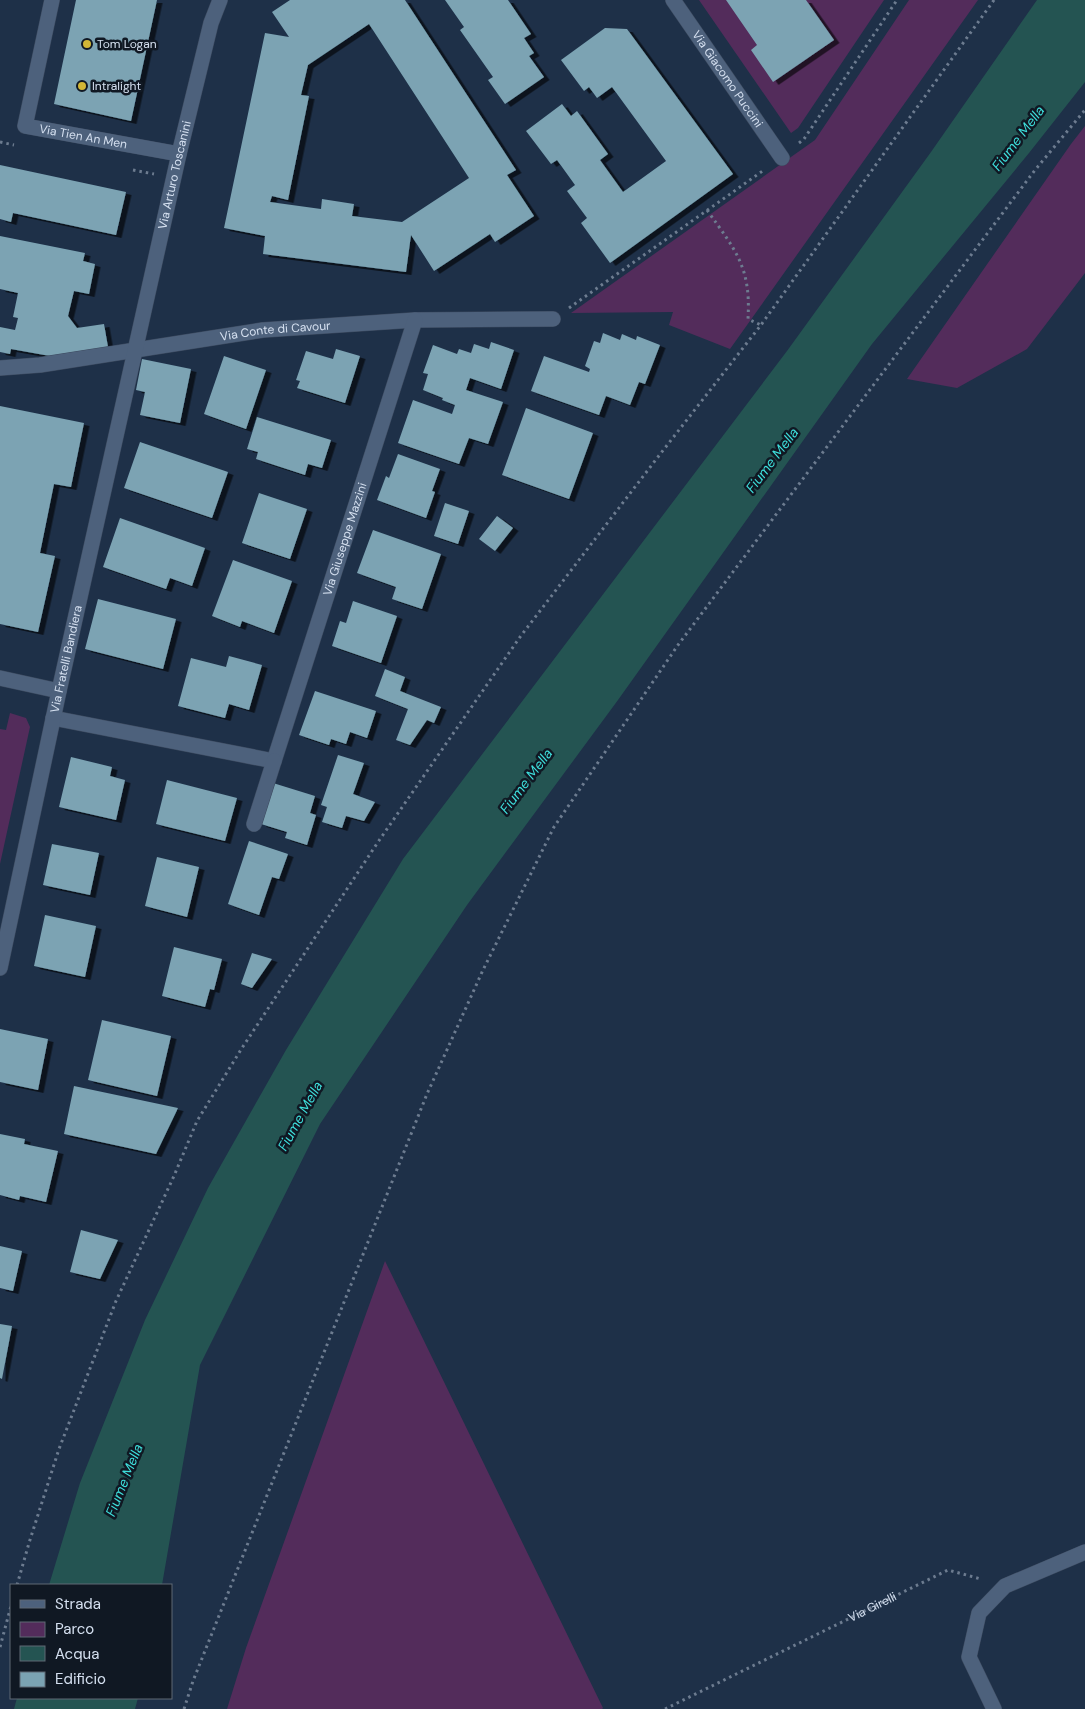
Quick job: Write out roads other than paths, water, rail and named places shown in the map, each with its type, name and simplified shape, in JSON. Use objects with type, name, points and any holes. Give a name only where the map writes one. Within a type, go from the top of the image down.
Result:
[{"type":"street","name":"Via Tien An Men","points":[[52,0],[25,126],[179,154]]},
{"type":"street","name":"Via Arturo Toscanini","points":[[135,350],[179,154],[211,23],[220,0]]},
{"type":"street","name":"Via Giacomo Puccini","points":[[673,0],[782,158]]},
{"type":"street","name":"Via Conte di Cavour","points":[[0,368],[40,366],[263,330],[415,320],[553,319]]},
{"type":"street","name":"Via Giuseppe Mazzini","points":[[254,824],[415,320]]},
{"type":"street","name":"Via Fratelli Bandiera","points":[[0,968],[59,690],[135,350]]},
{"type":"street","points":[[0,678],[59,690]]},
{"type":"street","points":[[53,718],[274,761]]},
{"type":"street","points":[[994,1709],[969,1657],[979,1613],[1005,1586],[1085,1552]]},
{"type":"water","name":"Fiume Mella","points":[[1037,0],[1085,0],[1085,82],[872,344],[618,700],[467,905],[320,1124],[200,1365],[162,1584],[49,1584],[80,1483],[145,1320],[208,1188],[286,1050],[403,859],[787,351],[931,152]]},
{"type":"water","points":[[17,1699],[138,1699],[135,1709],[14,1709]]},
{"type":"place","name":"Tom Logan","points":[[87,44]]},
{"type":"place","name":"Intralight","points":[[82,86]]}]
